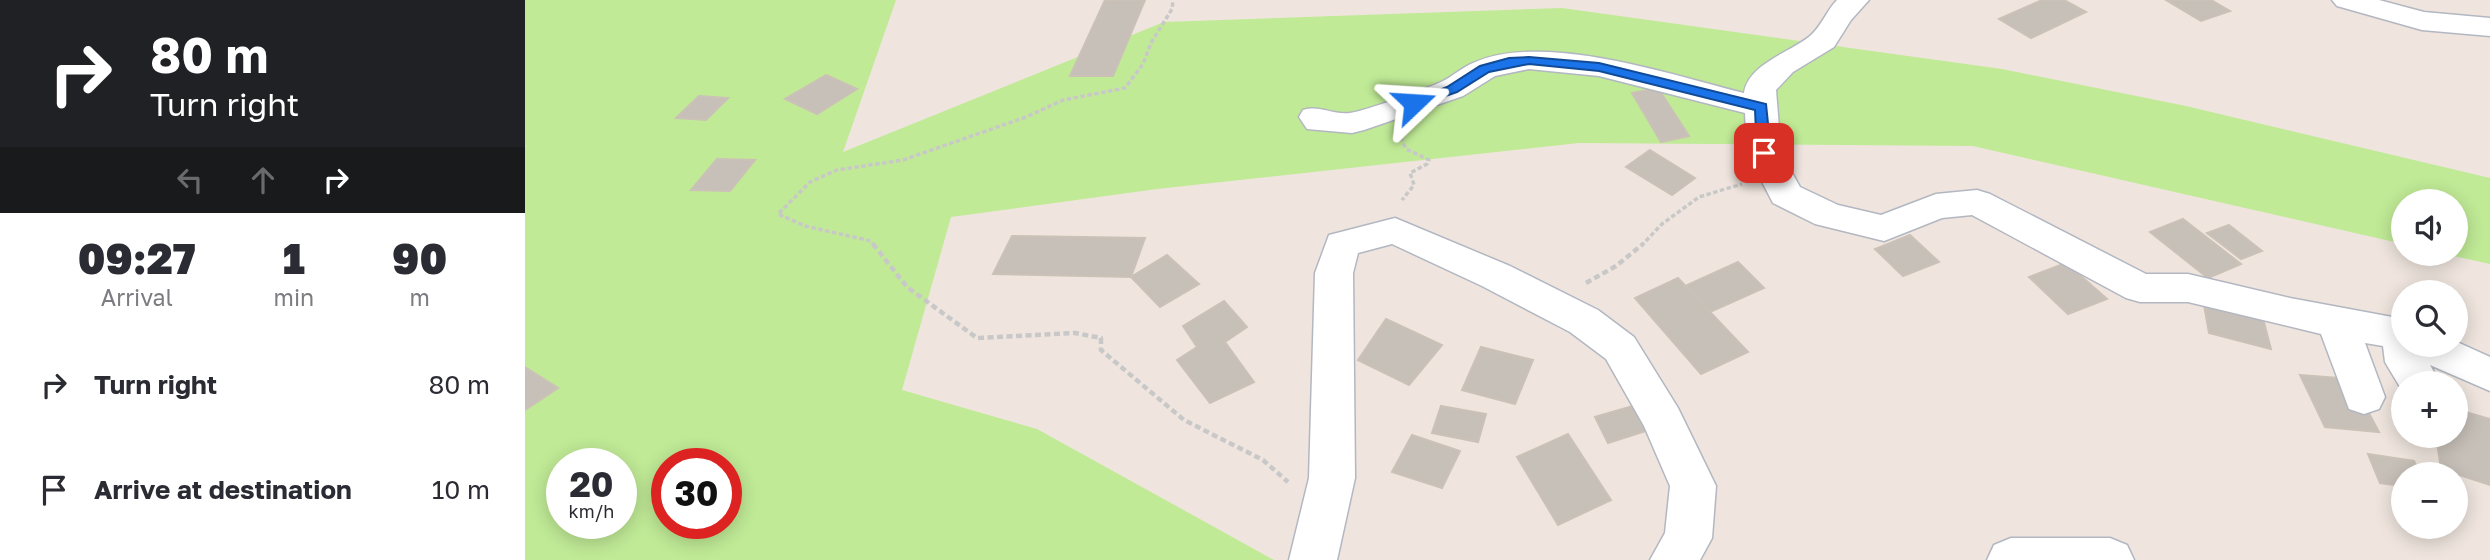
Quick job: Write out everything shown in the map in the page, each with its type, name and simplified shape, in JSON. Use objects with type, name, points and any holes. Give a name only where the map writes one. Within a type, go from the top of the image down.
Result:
[{"type":"street","points":[[1854,0],[1839,16],[1823,41],[1782,65],[1760,89],[1764,153],[1786,195],[1828,215],[1884,228],[1936,206],[1977,202],[2140,288],[2188,288],[2391,334]]},
{"type":"street","points":[[2347,0],[2422,20],[2490,27]]},
{"type":"street","points":[[1315,117],[1319,122],[1352,123],[1452,89],[1485,69],[1529,60],[1599,67],[1761,107]]},
{"type":"street","points":[[1317,544],[1332,478],[1333,273],[1342,244],[1395,231],[1550,303],[1584,321],[1620,348],[1663,420],[1693,486],[1688,538],[1674,560]]},
{"type":"street","points":[[2337,322],[2364,397]]},
{"type":"street","points":[[2451,357],[2490,375]]},
{"type":"street","points":[[2011,560],[2110,560]]},
{"type":"path","points":[[1173,0],[1172,9],[1151,43],[1143,64],[1125,88],[1063,100],[1026,117],[903,160],[837,170],[810,181],[778,214],[805,226],[871,242],[907,288],[977,338],[1075,333],[1101,338],[1101,350],[1184,420],[1263,460],[1290,485],[1317,544]]},
{"type":"path","points":[[1374,115],[1395,125],[1406,149],[1429,160],[1427,164],[1410,173],[1413,186],[1397,206],[1404,225],[1395,231]]},
{"type":"path","points":[[1550,303],[1616,266],[1662,224],[1699,197],[1777,175]]},
{"type":"green space","points":[[525,0],[896,0],[843,152],[1164,22],[1562,8],[2002,69],[2186,106],[2490,178],[2490,264],[2468,259],[2468,189],[2391,189],[2391,241],[1973,146],[1579,143],[1157,189],[951,217],[902,390],[1037,429],[1274,560],[525,560]]},
{"type":"building","points":[[1105,0],[1145,0],[1113,76],[1070,76]]},
{"type":"building","points":[[2042,0],[2064,0],[2086,12],[2031,38],[1999,19]]},
{"type":"building","points":[[2166,0],[2211,0],[2230,11],[2201,21]]},
{"type":"building","points":[[826,75],[857,89],[817,114],[785,99]]},
{"type":"building","points":[[1658,88],[1689,136],[1661,142],[1632,93]]},
{"type":"building","points":[[699,96],[728,98],[706,120],[676,118]]},
{"type":"building","points":[[1650,150],[1695,178],[1672,195],[1626,167]]},
{"type":"building","points":[[717,159],[755,160],[730,191],[691,190]]},
{"type":"building","points":[[2183,219],[2241,264],[2208,278],[2150,232]]},
{"type":"building","points":[[2229,225],[2262,251],[2241,259],[2207,233]]},
{"type":"building","points":[[1910,235],[1939,262],[1903,276],[1875,249]]},
{"type":"building","points":[[1012,236],[1145,238],[1131,277],[993,274]]},
{"type":"building","points":[[1167,255],[1199,284],[1160,307],[1131,277]]},
{"type":"building","points":[[1738,262],[1764,288],[1710,312],[1685,286]]},
{"type":"building","points":[[2066,263],[2107,299],[2068,314],[2029,277]]},
{"type":"building","points":[[1678,278],[1748,352],[1701,374],[1635,298]]},
{"type":"building","points":[[2202,294],[2260,307],[2271,349],[2209,333]]},
{"type":"building","points":[[1224,301],[1247,327],[1225,342],[1254,382],[1210,403],[1177,360],[1197,347],[1183,326]]},
{"type":"building","points":[[1386,319],[1442,345],[1409,385],[1358,360]]},
{"type":"building","points":[[1481,347],[1533,360],[1515,404],[1462,390]]},
{"type":"building","points":[[525,367],[558,388],[525,410]]},
{"type":"building","points":[[2300,375],[2351,379],[2379,432],[2325,427]]},
{"type":"building","points":[[1441,406],[1486,414],[1478,442],[1432,433]]},
{"type":"building","points":[[1633,406],[1646,431],[1608,443],[1595,417]]},
{"type":"building","points":[[2468,413],[2490,419],[2490,485],[2468,478],[2468,462],[2440,462],[2438,448],[2468,448]]},
{"type":"building","points":[[1568,434],[1611,500],[1558,525],[1517,457]]},
{"type":"building","points":[[1412,435],[1460,451],[1442,488],[1392,472]]},
{"type":"building","points":[[2368,454],[2414,461],[2391,462],[2391,484],[2380,483]]},
{"type":"route","points":[[1414,103],[1452,89],[1485,69],[1509,62],[1529,60],[1599,67],[1761,107],[1764,153]]}]
